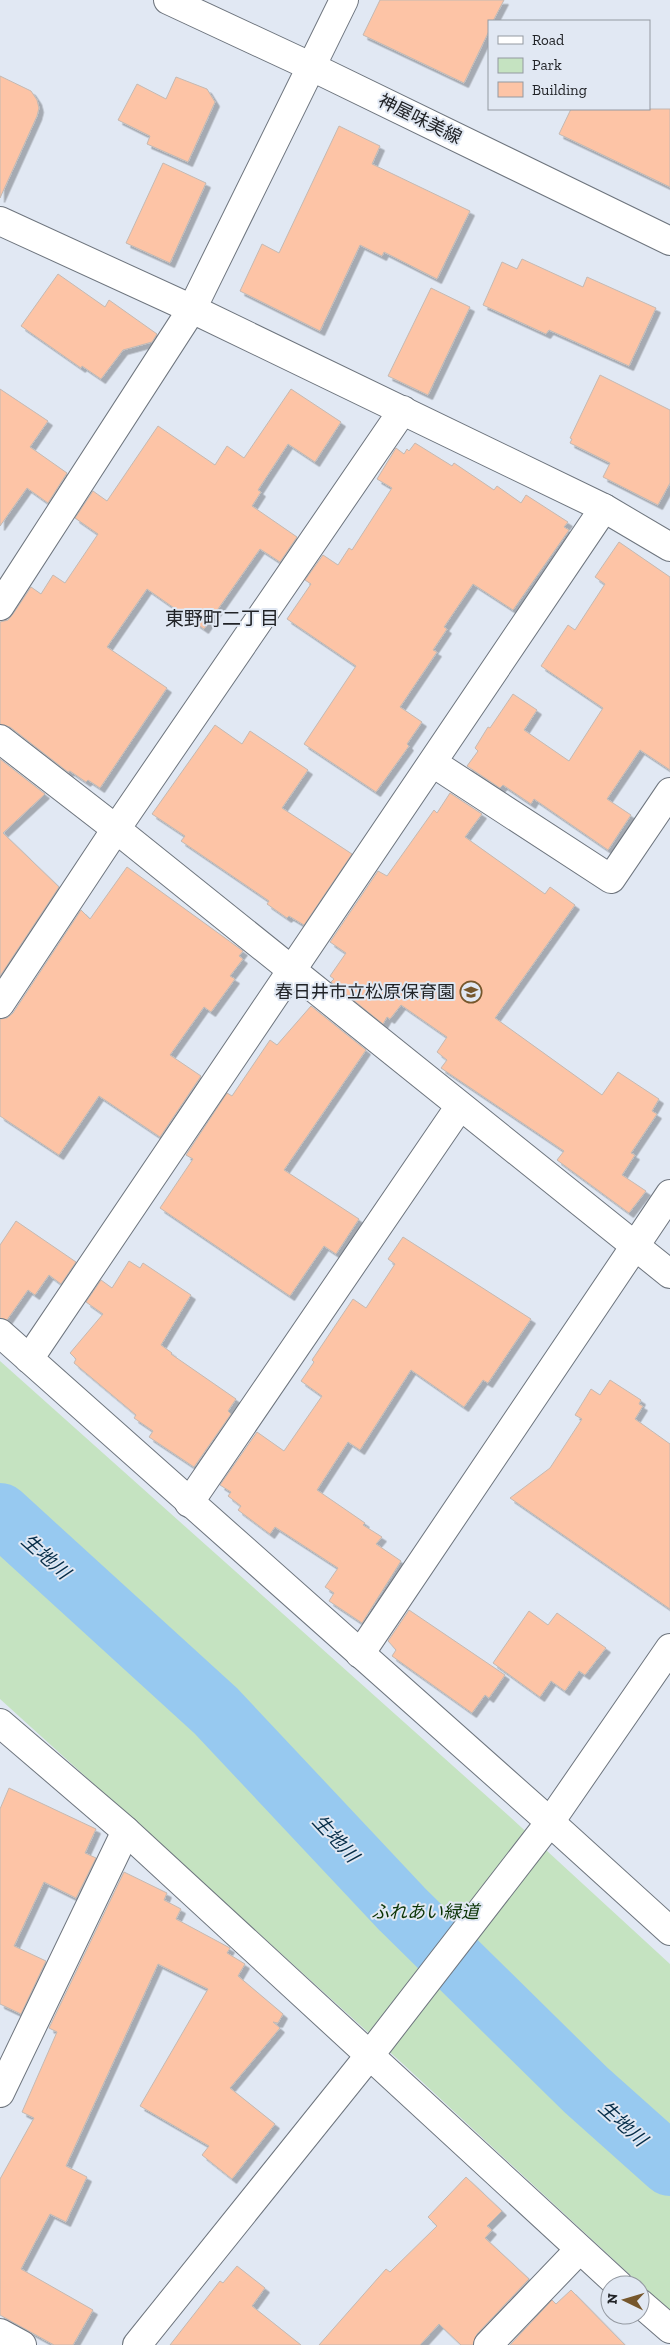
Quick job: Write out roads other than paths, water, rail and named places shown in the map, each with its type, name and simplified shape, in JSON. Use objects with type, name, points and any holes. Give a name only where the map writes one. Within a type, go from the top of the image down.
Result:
[{"type":"street","name":"神屋味美線","points":[[168,0],[312,67],[670,241]]},
{"type":"street","points":[[0,606],[192,309],[344,0]]},
{"type":"street","points":[[0,221],[192,309],[604,508],[670,547]]},
{"type":"street","points":[[0,1004],[116,829],[402,410]]},
{"type":"street","points":[[29,1359],[604,508]]},
{"type":"street","points":[[0,739],[116,829],[670,1274]]},
{"type":"street","points":[[433,763],[611,879],[670,792]]},
{"type":"street","points":[[189,1503],[460,1106]]},
{"type":"street","points":[[360,1654],[670,1194]]},
{"type":"street","points":[[0,1334],[360,1654],[544,1829],[670,1931]]},
{"type":"street","points":[[137,2345],[375,2049],[544,1829],[670,1648]]},
{"type":"street","points":[[0,1723],[375,2049],[579,2250],[608,2275]]},
{"type":"street","points":[[0,2093],[126,1831]]},
{"type":"street","points":[[488,2345],[579,2250]]},
{"type":"street","points":[[650,2312],[670,2329]]},
{"type":"street","points":[[0,2333],[22,2345]]},
{"type":"waterway","name":"生地川","points":[[0,1514],[216,1711],[402,1909],[586,2090],[670,2165]]},
{"type":"place","name":"春日井市立松原保育園","points":[[471,992]]},
{"type":"district","name":"東野町二丁目","points":[[222,618]]},
{"type":"park label","name":"ふれあい緑道","points":[[425,1912]]}]
